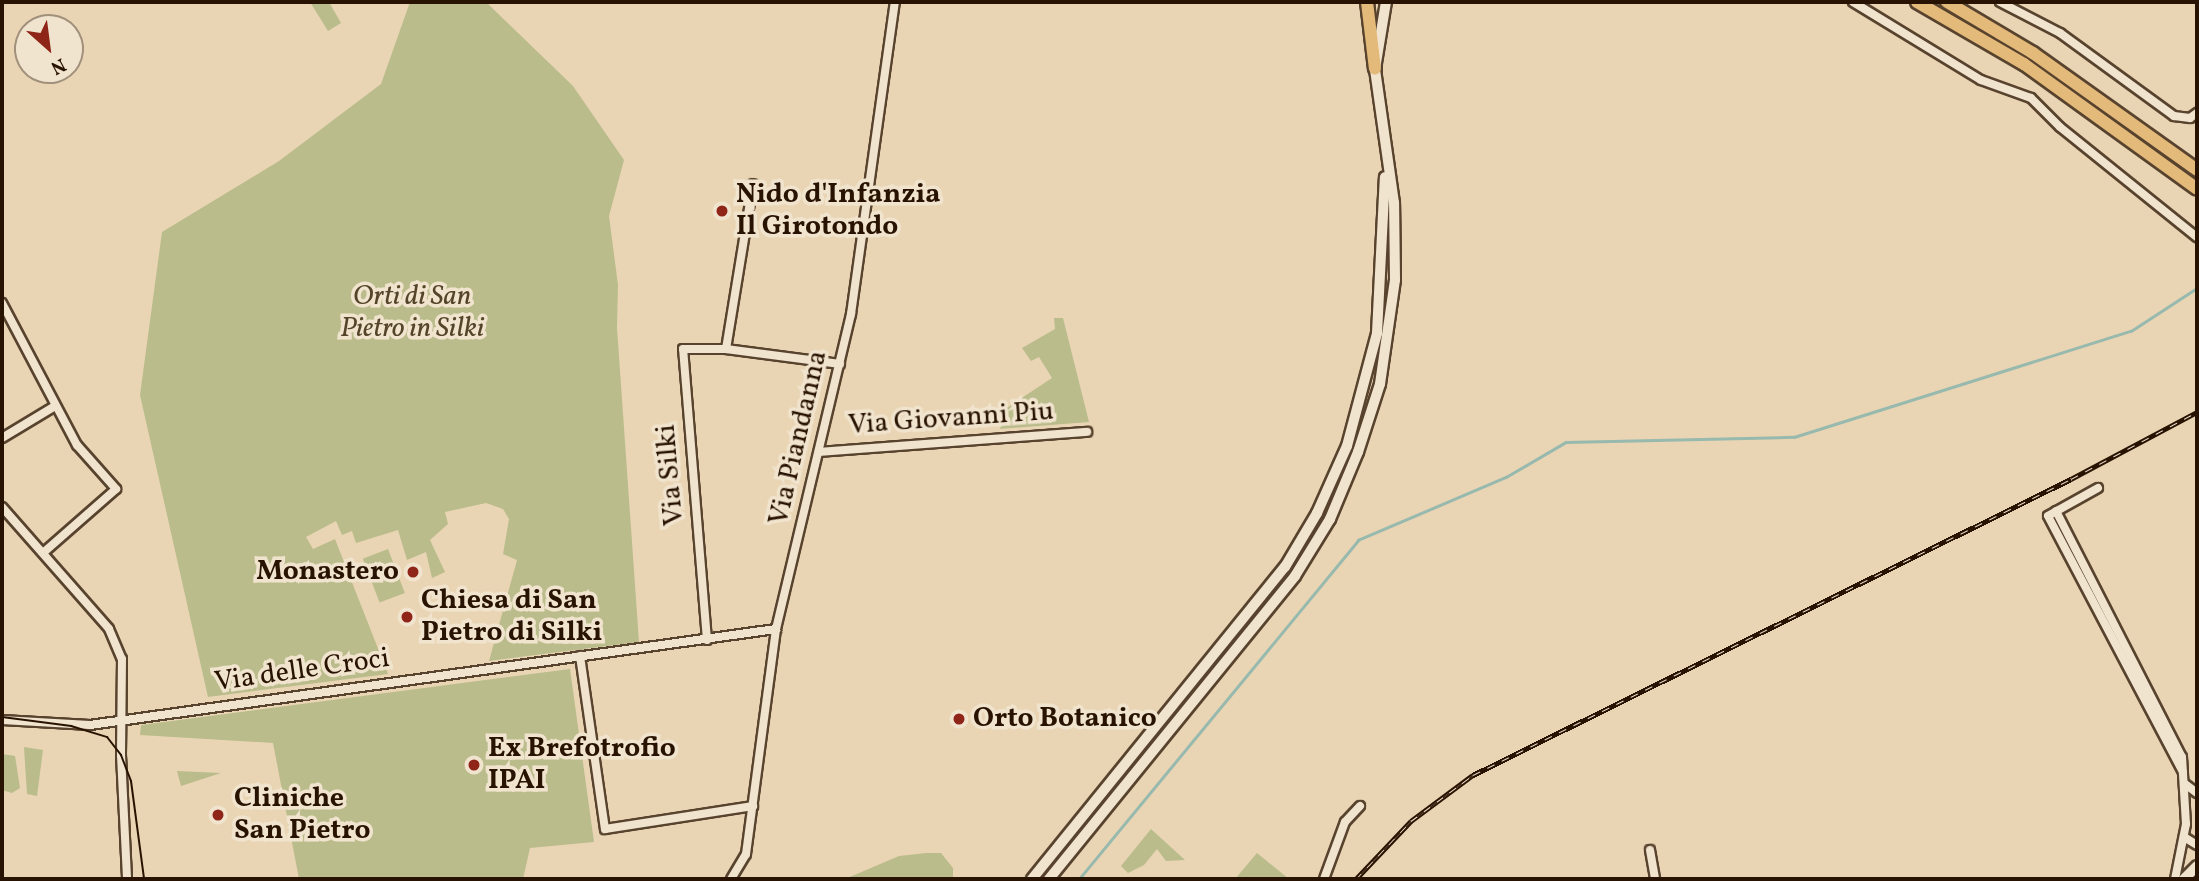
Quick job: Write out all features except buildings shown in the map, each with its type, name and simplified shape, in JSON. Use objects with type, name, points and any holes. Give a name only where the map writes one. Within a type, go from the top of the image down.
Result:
[{"type":"highway","points":[[1367,2],[1376,69]]},
{"type":"highway","points":[[1917,2],[2024,64],[2197,189]]},
{"type":"highway","points":[[1947,2],[2033,52],[2197,170]]},
{"type":"main road","points":[[1049,879],[1253,631],[1330,519],[1380,384],[1395,280],[1394,203],[1386,160],[1376,69],[1386,2]]},
{"type":"main road","points":[[1032,879],[1285,567],[1317,513],[1346,446],[1377,333],[1386,160]]},
{"type":"street","name":"Via Piandanna","points":[[731,879],[747,854],[776,629],[840,364],[895,2]]},
{"type":"street","points":[[1853,2],[1981,80],[2031,98],[2060,127],[2197,237]]},
{"type":"street","points":[[2000,2],[2060,33],[2174,116],[2190,118],[2197,113]]},
{"type":"street","points":[[726,349],[753,184]]},
{"type":"street","points":[[2,303],[20,331],[55,406],[77,445],[116,489],[44,552]]},
{"type":"street","name":"Via Silki","points":[[707,640],[683,349],[726,349],[840,364]]},
{"type":"street","points":[[2,438],[55,406]]},
{"type":"street","name":"Via Giovanni Piu","points":[[819,452],[1087,432]]},
{"type":"street","points":[[2098,488],[2052,513],[2183,772],[2185,837],[2175,879]]},
{"type":"street","points":[[2,507],[109,629],[122,659],[125,718],[121,755],[127,879]]},
{"type":"street","name":"Via delle Croci","points":[[2,720],[71,726],[776,629]]},
{"type":"street","points":[[580,656],[605,829],[753,806]]},
{"type":"street","points":[[2185,784],[2197,793]]},
{"type":"street","points":[[1324,879],[1345,822],[1360,806]]},
{"type":"street","points":[[2185,837],[2197,845]]},
{"type":"street","points":[[1650,850],[1655,879]]},
{"type":"green space","points":[[310,2],[329,2],[341,23],[328,31]]},
{"type":"green space","name":"Orti di San Pietro in Silki","points":[[410,2],[486,2],[573,86],[624,160],[609,216],[618,285],[617,328],[639,642],[489,661],[517,560],[503,554],[509,519],[503,509],[486,503],[445,512],[448,524],[430,540],[445,572],[432,578],[426,552],[407,560],[398,530],[356,543],[352,531],[342,535],[336,521],[306,537],[313,549],[335,539],[388,674],[208,697],[140,395],[162,232],[279,161],[381,84]]},
{"type":"green space","points":[[1054,318],[1063,318],[1089,422],[1000,429],[1005,416],[1002,411],[1052,378],[1039,357],[1031,361],[1022,348],[1055,329]]},
{"type":"green space","points":[[388,549],[405,593],[380,603],[363,559]]},
{"type":"green space","points":[[570,669],[594,842],[530,848],[523,879],[299,879],[273,743],[140,735],[141,725]]},
{"type":"green space","points":[[24,747],[43,750],[37,796],[27,794]]},
{"type":"green space","points":[[2,754],[15,756],[20,788],[12,793],[2,790]]},
{"type":"green space","points":[[177,771],[221,773],[181,786]]},
{"type":"green space","points":[[1151,829],[1185,860],[1166,861],[1157,849],[1144,865],[1128,873],[1121,866]]},
{"type":"green space","points":[[941,853],[953,868],[953,879],[845,879],[899,856]]},
{"type":"green space","points":[[1257,853],[1289,879],[1235,879]]},
{"type":"waterway","points":[[1079,879],[1358,540],[1506,477],[1566,442],[1794,437],[2131,331],[2197,288]]},
{"type":"tram line","points":[[2,717],[71,726],[107,737],[121,755],[131,781],[144,879]]},
{"type":"railway","points":[[1356,879],[1411,821],[1473,775],[2071,479],[2197,412]]},
{"type":"place","name":"Nido d'Infanzia Il Girotondo","points":[[722,211]]},
{"type":"place","name":"Monastero","points":[[413,572]]},
{"type":"place","name":"Chiesa di San Pietro di Silki","points":[[407,617]]},
{"type":"place","name":"Orto Botanico","points":[[959,719]]},
{"type":"place","name":"Ex Brefotrofio IPAI","points":[[474,765]]},
{"type":"place","name":"Cliniche San Pietro","points":[[218,815]]}]
